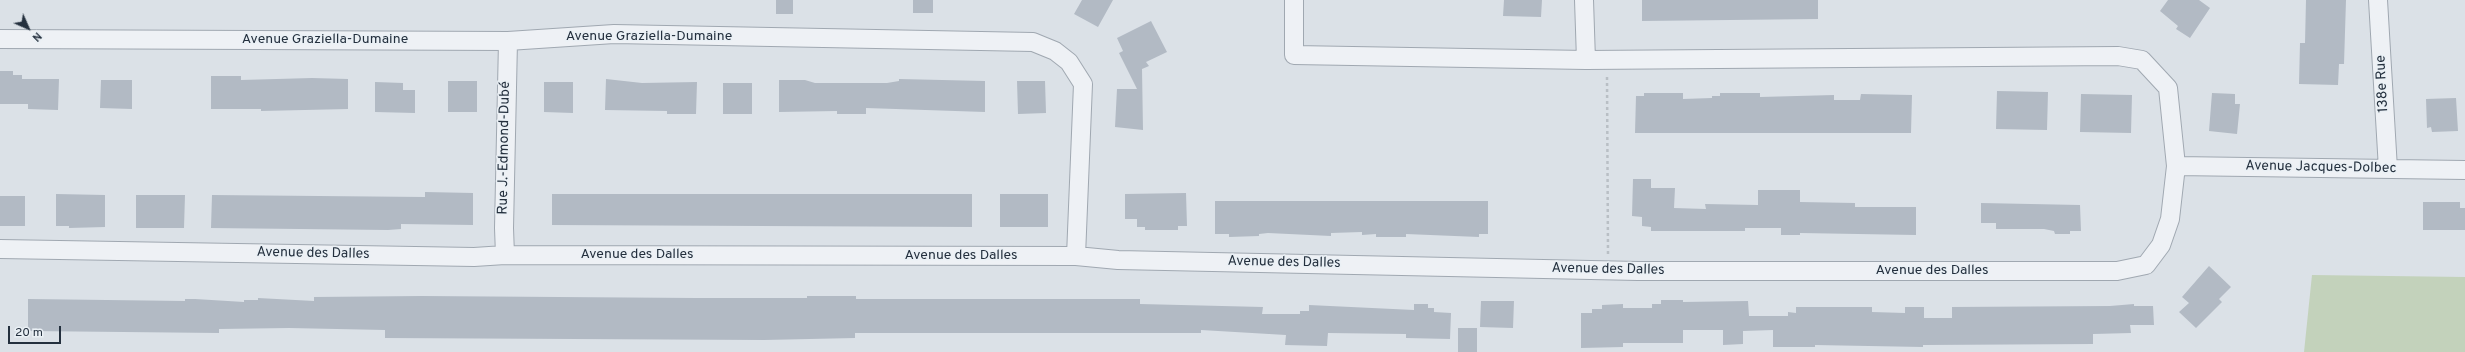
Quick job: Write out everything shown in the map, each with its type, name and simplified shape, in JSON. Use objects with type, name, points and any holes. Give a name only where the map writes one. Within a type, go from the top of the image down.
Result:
[{"type":"street","name":"Avenue des Dalles","points":[[0,249],[474,257],[505,255],[1076,256],[1118,260],[1608,270],[2117,271],[2146,265],[2161,244],[2170,219],[2176,166],[2168,88],[2142,60],[2118,56],[1586,60],[1294,55],[1294,0]]},
{"type":"street","points":[[1584,0],[1586,60]]},
{"type":"street","name":"138e Rue","points":[[2378,0],[2388,169]]},
{"type":"street","name":"Avenue Graziella-Dumaine","points":[[0,40],[508,41],[614,34],[1033,42],[1055,51],[1069,62],[1083,84],[1076,256]]},
{"type":"street","name":"Rue J.-Edmond-Dubé","points":[[505,255],[504,228],[508,41]]},
{"type":"street","name":"Avenue Jacques-Dolbec","points":[[2176,166],[2465,170]]},
{"type":"path","points":[[1607,60],[1608,270]]},
{"type":"green space","points":[[2312,275],[2465,277],[2465,352],[2304,352]]},
{"type":"building","points":[[776,0],[793,0],[793,14],[776,14]]},
{"type":"building","points":[[913,0],[933,0],[933,13],[913,13]]},
{"type":"building","points":[[1082,0],[1113,0],[1098,27],[1074,14]]},
{"type":"building","points":[[1504,0],[1542,0],[1541,17],[1503,16]]},
{"type":"building","points":[[1642,0],[1818,0],[1818,19],[1642,21]]},
{"type":"building","points":[[2168,0],[2199,0],[2210,8],[2190,38],[2176,29],[2178,26],[2160,11]]},
{"type":"building","points":[[2306,0],[2346,0],[2344,64],[2339,64],[2338,85],[2299,84],[2300,43],[2305,43]]},
{"type":"building","points":[[1151,21],[1167,52],[1146,62],[1149,66],[1142,69],[1143,130],[1115,127],[1117,89],[1137,89],[1119,53],[1123,51],[1117,38]]},
{"type":"building","points":[[0,71],[13,71],[13,75],[22,75],[22,79],[59,79],[58,110],[28,109],[28,104],[0,104]]},
{"type":"building","points":[[211,76],[241,76],[241,80],[312,78],[348,79],[348,109],[261,111],[261,109],[211,109]]},
{"type":"building","points":[[606,79],[642,83],[697,82],[696,114],[667,114],[667,111],[605,110]]},
{"type":"building","points":[[899,79],[985,81],[985,112],[866,108],[866,114],[837,114],[837,111],[779,112],[779,80],[805,80],[815,83],[887,83],[899,81]]},
{"type":"building","points":[[101,80],[132,80],[132,109],[100,108]]},
{"type":"building","points":[[448,81],[477,81],[477,112],[448,112]]},
{"type":"building","points":[[1017,81],[1045,81],[1046,113],[1018,114]]},
{"type":"building","points":[[375,82],[403,83],[403,90],[415,90],[415,113],[375,112]]},
{"type":"building","points":[[544,82],[573,82],[573,113],[544,112]]},
{"type":"building","points":[[723,83],[752,83],[752,114],[723,114]]},
{"type":"building","points":[[1997,91],[2048,92],[2047,130],[1996,129]]},
{"type":"building","points":[[1644,93],[1683,93],[1683,99],[1712,98],[1712,96],[1720,96],[1720,93],[1760,93],[1760,97],[1834,95],[1834,100],[1860,100],[1861,94],[1912,95],[1911,133],[1635,133],[1636,96],[1644,96]]},
{"type":"building","points":[[2212,93],[2235,94],[2235,104],[2240,104],[2237,134],[2209,131]]},
{"type":"building","points":[[2081,94],[2132,95],[2131,133],[2080,132]]},
{"type":"building","points":[[2456,98],[2458,131],[2432,132],[2431,127],[2427,128],[2426,99]]},
{"type":"building","points":[[1633,179],[1651,179],[1651,188],[1675,188],[1674,208],[1706,209],[1705,204],[1758,205],[1758,190],[1800,190],[1800,202],[1855,203],[1855,207],[1916,207],[1916,235],[1800,233],[1800,235],[1781,235],[1781,228],[1745,228],[1745,231],[1651,231],[1651,227],[1642,226],[1642,217],[1632,216]]},
{"type":"building","points":[[425,192],[473,193],[473,225],[401,224],[401,229],[388,230],[211,228],[212,195],[425,197]]},
{"type":"building","points":[[1186,193],[1187,226],[1178,226],[1178,230],[1145,230],[1145,227],[1137,227],[1137,219],[1125,219],[1125,194]]},
{"type":"building","points":[[56,194],[105,195],[105,227],[69,228],[69,226],[56,226]]},
{"type":"building","points":[[552,194],[972,194],[972,227],[552,225]]},
{"type":"building","points":[[1000,194],[1048,194],[1048,227],[1000,227]]},
{"type":"building","points":[[136,195],[185,195],[184,228],[136,228]]},
{"type":"building","points":[[0,196],[25,196],[25,226],[0,226]]},
{"type":"building","points":[[1215,201],[1488,201],[1488,234],[1479,234],[1479,237],[1406,234],[1406,237],[1376,237],[1376,234],[1362,235],[1362,232],[1331,233],[1331,236],[1268,233],[1259,234],[1259,236],[1229,237],[1229,234],[1215,234]]},
{"type":"building","points":[[2423,202],[2460,202],[2460,208],[2465,208],[2465,230],[2423,230]]},
{"type":"building","points":[[1981,203],[2080,205],[2081,231],[2070,231],[2070,234],[2055,234],[2054,231],[2044,229],[1996,229],[1996,223],[1981,223]]},
{"type":"building","points":[[2209,266],[2231,287],[2219,299],[2222,302],[2196,328],[2179,312],[2189,303],[2182,297]]},
{"type":"building","points":[[422,296],[807,298],[807,296],[856,296],[856,299],[1140,299],[1140,304],[1263,307],[1262,314],[1300,314],[1300,311],[1309,311],[1309,305],[1414,310],[1414,304],[1428,304],[1428,308],[1434,308],[1434,312],[1451,313],[1450,339],[1406,338],[1406,334],[1328,333],[1327,346],[1285,345],[1286,335],[1201,330],[1201,333],[855,333],[855,338],[764,340],[385,338],[385,330],[289,328],[219,329],[219,333],[28,331],[28,299],[185,301],[185,299],[195,299],[244,302],[244,300],[258,300],[258,298],[314,301],[314,297]]},
{"type":"building","points":[[1661,300],[1683,300],[1683,302],[1748,301],[1749,316],[1788,316],[1788,312],[1796,313],[1796,307],[1872,307],[1872,312],[1905,313],[1905,307],[1924,307],[1924,318],[1952,318],[1952,307],[2110,306],[2134,304],[2134,306],[2153,306],[2154,325],[2130,325],[2131,333],[2093,334],[2093,344],[1923,345],[1923,347],[1815,345],[1815,347],[1773,347],[1773,330],[1743,331],[1743,344],[1723,345],[1723,330],[1683,330],[1683,343],[1623,343],[1623,347],[1581,348],[1581,313],[1592,313],[1592,309],[1602,309],[1602,305],[1623,304],[1623,308],[1652,308],[1652,304],[1661,304]]},
{"type":"building","points":[[1481,301],[1514,301],[1513,328],[1480,327]]},
{"type":"building","points":[[1458,328],[1477,328],[1477,352],[1458,352]]}]
